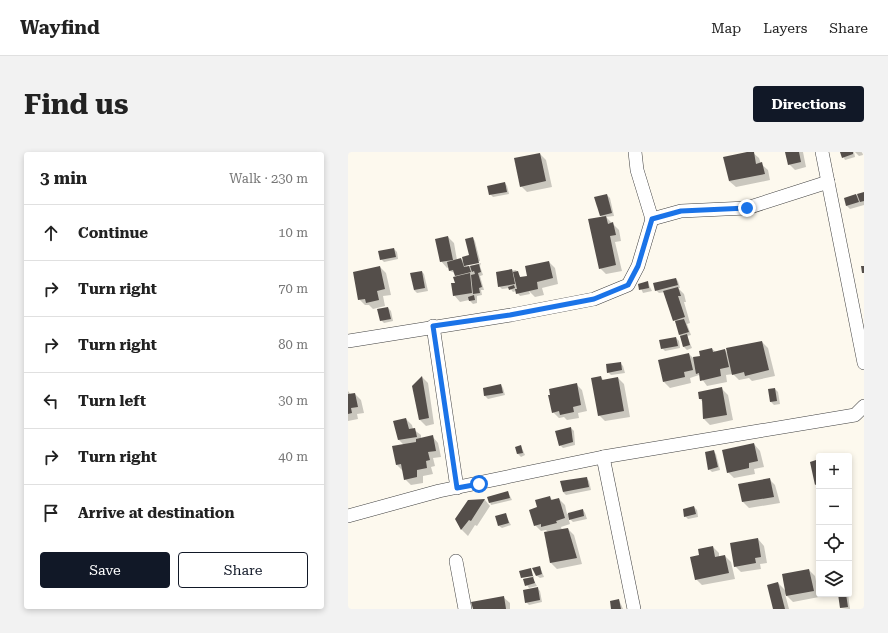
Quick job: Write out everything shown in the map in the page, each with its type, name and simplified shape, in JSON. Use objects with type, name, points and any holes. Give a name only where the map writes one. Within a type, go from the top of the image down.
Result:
[{"type":"street","points":[[348,341],[433,326],[510,315],[594,299],[628,285],[638,266],[652,219],[637,170],[635,152]]},
{"type":"street","points":[[822,152],[864,363]]},
{"type":"street","points":[[652,219],[681,211],[747,208],[828,182]]},
{"type":"street","points":[[433,326],[457,488]]},
{"type":"street","points":[[348,516],[439,491],[603,457],[855,415],[864,406]]},
{"type":"street","points":[[603,457],[634,609]]},
{"type":"street","points":[[456,561],[464,609]]},
{"type":"building","points":[[754,152],[756,164],[762,162],[765,174],[729,181],[723,157]]},
{"type":"building","points":[[785,152],[799,152],[801,162],[788,165]]},
{"type":"building","points":[[840,152],[853,152],[853,154],[842,158]]},
{"type":"building","points":[[540,153],[546,181],[520,187],[514,158]]},
{"type":"building","points":[[505,182],[507,192],[489,195],[487,186]]},
{"type":"building","points":[[864,192],[864,201],[860,202],[857,194]]},
{"type":"building","points":[[607,194],[612,213],[600,216],[594,197]]},
{"type":"building","points":[[856,194],[859,202],[846,206],[844,198]]},
{"type":"building","points":[[606,216],[608,224],[613,222],[616,235],[610,236],[616,265],[599,269],[588,219]]},
{"type":"building","points":[[448,236],[453,260],[440,262],[435,239]]},
{"type":"building","points":[[473,237],[479,263],[464,266],[462,257],[469,255],[465,239]]},
{"type":"building","points":[[394,248],[396,257],[380,260],[378,251]]},
{"type":"building","points":[[461,258],[464,267],[469,266],[471,272],[455,276],[453,270],[449,271],[447,262]]},
{"type":"building","points":[[549,261],[553,278],[537,282],[538,289],[516,294],[515,289],[517,289],[513,272],[518,271],[520,277],[527,276],[525,266]]},
{"type":"building","points":[[479,264],[481,272],[478,273],[482,287],[479,288],[480,293],[473,294],[471,275],[475,274],[474,271],[472,272],[470,266]]},
{"type":"building","points":[[380,266],[385,289],[377,291],[379,300],[366,303],[365,299],[358,300],[353,272]]},
{"type":"building","points":[[861,266],[864,266],[864,273],[862,273]]},
{"type":"building","points":[[512,269],[515,284],[498,287],[496,272]]},
{"type":"building","points":[[422,271],[425,288],[414,290],[410,273]]},
{"type":"building","points":[[470,273],[472,293],[453,296],[451,283],[455,283],[453,277]]},
{"type":"building","points":[[676,278],[678,285],[655,291],[653,283]]},
{"type":"building","points":[[648,281],[649,288],[639,290],[638,284]]},
{"type":"building","points":[[514,285],[515,288],[509,290],[508,287]]},
{"type":"building","points":[[678,287],[681,296],[678,296],[685,317],[673,321],[663,291]]},
{"type":"building","points":[[474,295],[475,300],[469,301],[468,297]]},
{"type":"building","points":[[388,307],[391,319],[380,321],[377,309]]},
{"type":"building","points":[[684,319],[689,332],[679,335],[675,321]]},
{"type":"building","points":[[687,334],[690,345],[683,347],[680,336]]},
{"type":"building","points":[[676,337],[678,346],[661,349],[659,340]]},
{"type":"building","points":[[762,341],[769,370],[745,376],[744,372],[732,375],[726,348]]},
{"type":"building","points":[[712,348],[713,352],[725,349],[729,367],[720,369],[721,376],[700,381],[699,373],[696,374],[693,357],[700,356],[699,351]]},
{"type":"building","points":[[689,353],[693,370],[684,372],[685,377],[663,382],[658,360]]},
{"type":"building","points":[[621,362],[622,370],[607,373],[606,364]]},
{"type":"building","points":[[422,376],[429,418],[419,420],[412,386]]},
{"type":"building","points":[[601,376],[602,380],[618,377],[624,411],[598,416],[591,378]]},
{"type":"building","points":[[577,383],[581,405],[573,407],[574,412],[560,415],[559,411],[552,413],[548,395],[550,395],[549,389]]},
{"type":"building","points":[[501,384],[503,393],[484,396],[483,388]]},
{"type":"building","points":[[722,387],[727,415],[703,419],[702,399],[699,399],[698,392]]},
{"type":"building","points":[[775,388],[777,401],[770,402],[768,389]]},
{"type":"building","points":[[355,393],[358,407],[351,408],[352,413],[348,414],[348,394]]},
{"type":"building","points":[[406,418],[409,429],[415,428],[417,437],[398,440],[393,421]]},
{"type":"building","points":[[571,427],[573,442],[559,446],[555,431]]},
{"type":"building","points":[[433,435],[436,451],[428,452],[430,460],[426,461],[427,468],[417,470],[417,477],[404,480],[401,464],[396,465],[392,446],[416,442],[416,439]]},
{"type":"building","points":[[754,443],[758,461],[749,463],[749,468],[727,473],[722,450]]},
{"type":"building","points":[[521,445],[523,453],[517,454],[515,447]]},
{"type":"building","points":[[714,450],[718,467],[708,470],[705,452]]},
{"type":"building","points":[[816,460],[815,485],[810,462]]},
{"type":"building","points":[[587,477],[589,487],[563,492],[560,481]]},
{"type":"building","points":[[770,478],[774,497],[742,502],[738,484]]},
{"type":"building","points":[[508,491],[510,498],[489,503],[487,497]]},
{"type":"building","points":[[550,496],[551,500],[559,498],[565,518],[556,521],[557,523],[541,527],[541,524],[534,526],[529,510],[537,507],[535,500]]},
{"type":"building","points":[[485,499],[471,521],[469,520],[461,530],[455,519],[468,500]]},
{"type":"building","points":[[694,506],[696,514],[684,517],[683,509]]},
{"type":"building","points":[[583,509],[584,516],[569,520],[568,513]]},
{"type":"building","points":[[506,513],[509,523],[498,526],[495,516]]},
{"type":"building","points":[[568,528],[577,558],[550,563],[544,532]]},
{"type":"building","points":[[758,538],[761,557],[755,558],[756,563],[734,567],[730,543]]},
{"type":"building","points":[[713,546],[715,557],[725,555],[729,573],[695,580],[690,557],[699,555],[698,549]]},
{"type":"building","points":[[540,566],[542,574],[536,576],[532,568]]},
{"type":"building","points":[[531,568],[533,576],[521,578],[519,571]]},
{"type":"building","points":[[809,569],[814,591],[786,596],[782,574]]},
{"type":"building","points":[[533,577],[535,583],[525,586],[523,579]]},
{"type":"building","points":[[778,582],[785,609],[773,609],[767,585]]},
{"type":"building","points":[[538,587],[540,600],[525,603],[523,590]]},
{"type":"building","points":[[504,596],[506,609],[473,609],[471,602]]},
{"type":"building","points":[[838,597],[846,597],[848,607],[840,608]]},
{"type":"building","points":[[619,599],[621,609],[611,609],[610,601]]},
{"type":"route","points":[[479,484],[457,488],[433,326],[510,315],[594,299],[628,285],[638,266],[652,219],[681,211],[747,208]]}]
